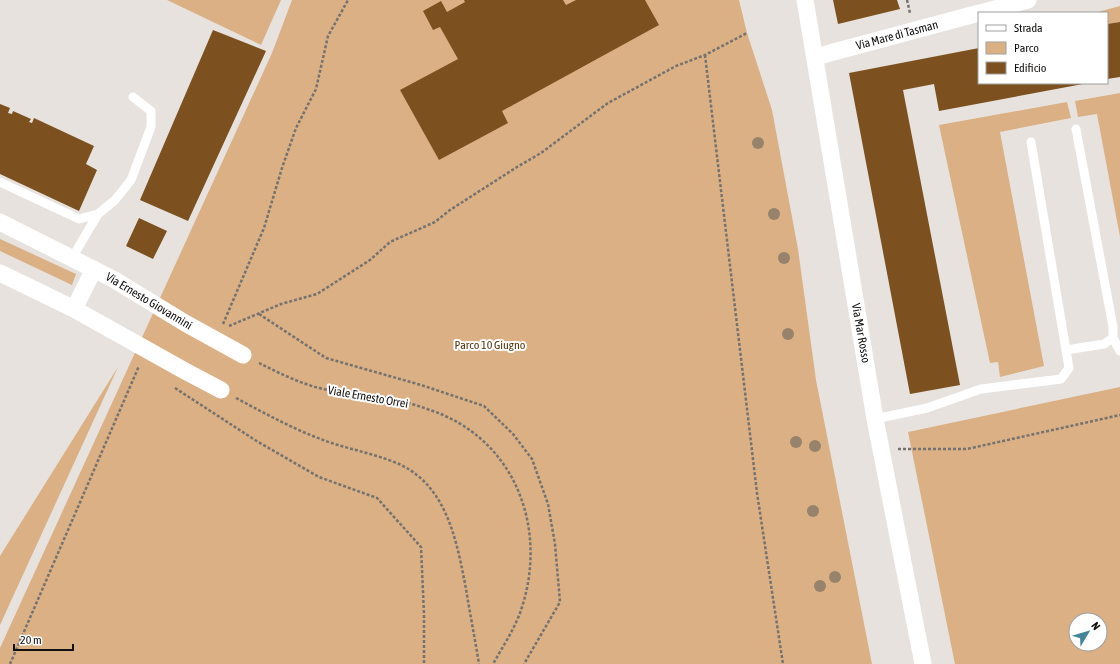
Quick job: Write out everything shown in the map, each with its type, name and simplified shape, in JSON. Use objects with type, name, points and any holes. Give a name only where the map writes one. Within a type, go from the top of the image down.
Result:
[{"type":"street","name":"Via Mar Rosso","points":[[805,0],[876,419],[923,664]]},
{"type":"street","name":"Via Mare di Tasman","points":[[983,12],[1028,0]]},
{"type":"street","name":"Via Mare di Tasman","points":[[815,57],[978,13]]},
{"type":"street","name":"Via Ernesto Giovannini","points":[[0,222],[120,283],[204,334]]},
{"type":"street","name":"Via Ernesto Giovannini","points":[[74,309],[94,269]]},
{"type":"street","points":[[0,273],[74,309],[222,390]]},
{"type":"street","points":[[204,334],[242,355]]},
{"type":"lane","points":[[72,258],[98,214],[115,200],[131,180],[151,127],[151,111],[133,97]]},
{"type":"lane","points":[[1076,129],[1113,327],[1112,338],[1120,351]]},
{"type":"lane","points":[[876,419],[927,408],[981,389],[1061,379],[1069,368],[1031,142]]},
{"type":"lane","points":[[0,182],[79,219],[98,214]]},
{"type":"lane","points":[[1066,350],[1104,344],[1112,338]]},
{"type":"path","points":[[220,330],[264,228],[296,128],[316,89],[328,36],[348,0]]},
{"type":"path","points":[[204,334],[220,330],[281,304],[317,294],[370,260],[390,242],[436,222],[450,210],[541,153],[608,103],[676,66],[705,55],[747,33]]},
{"type":"path","points":[[705,55],[757,493],[783,664]]},
{"type":"path","points":[[259,313],[326,358],[421,385],[484,406],[513,434],[532,459],[548,504],[555,544],[560,602],[524,664]]},
{"type":"path","points":[[10,664],[147,349]]},
{"type":"path","name":"Viale Ernesto Orrei","points":[[242,355],[288,377],[314,386],[389,398],[407,402],[439,413],[463,425],[478,435],[499,457],[514,479],[523,502],[530,533],[530,554],[528,579],[523,606],[517,621],[493,664]]},
{"type":"path","points":[[172,386],[255,440],[319,477],[377,498],[421,547],[424,614],[424,664]]},
{"type":"path","points":[[222,390],[308,435],[368,453],[401,465],[428,486],[446,513],[457,543],[479,664]]},
{"type":"path","points":[[912,449],[967,449],[1120,415]]},
{"type":"green space","points":[[167,0],[281,0],[261,45]]},
{"type":"green space","name":"Parco 10 Giugno","points":[[292,0],[739,0],[747,33],[772,110],[798,249],[816,380],[872,664],[0,664],[0,648],[272,53]]},
{"type":"green space","points":[[1120,6],[1120,22],[1108,24],[1108,12],[1098,12]]},
{"type":"green space","points":[[1120,93],[1120,237],[1097,114],[1078,117],[1075,101]]},
{"type":"green space","points":[[1067,102],[1071,118],[1000,132],[1044,366],[1000,377],[998,362],[990,363],[939,125]]},
{"type":"green space","points":[[0,239],[76,274],[72,285],[0,251]]},
{"type":"green space","points":[[118,367],[0,625],[0,556]]},
{"type":"green space","points":[[1120,387],[1120,664],[955,664],[908,432]]},
{"type":"building","points":[[464,0],[563,0],[566,5],[576,0],[645,0],[659,25],[502,111],[508,123],[439,160],[400,90],[458,59],[440,27],[433,30],[423,11],[441,1],[447,12],[465,2]]},
{"type":"building","points":[[833,0],[897,0],[900,9],[838,24]]},
{"type":"building","points":[[1120,22],[1120,77],[1108,79],[1108,24]]},
{"type":"building","points":[[213,30],[266,51],[188,221],[140,200]]},
{"type":"building","points":[[978,48],[978,84],[1083,84],[939,111],[934,84],[903,90],[960,385],[910,394],[849,73]]},
{"type":"building","points":[[0,104],[10,108],[8,113],[12,114],[13,111],[31,119],[29,122],[32,123],[34,118],[94,146],[86,164],[97,170],[79,211],[0,174]]},
{"type":"building","points":[[139,218],[167,231],[153,259],[126,246]]}]
